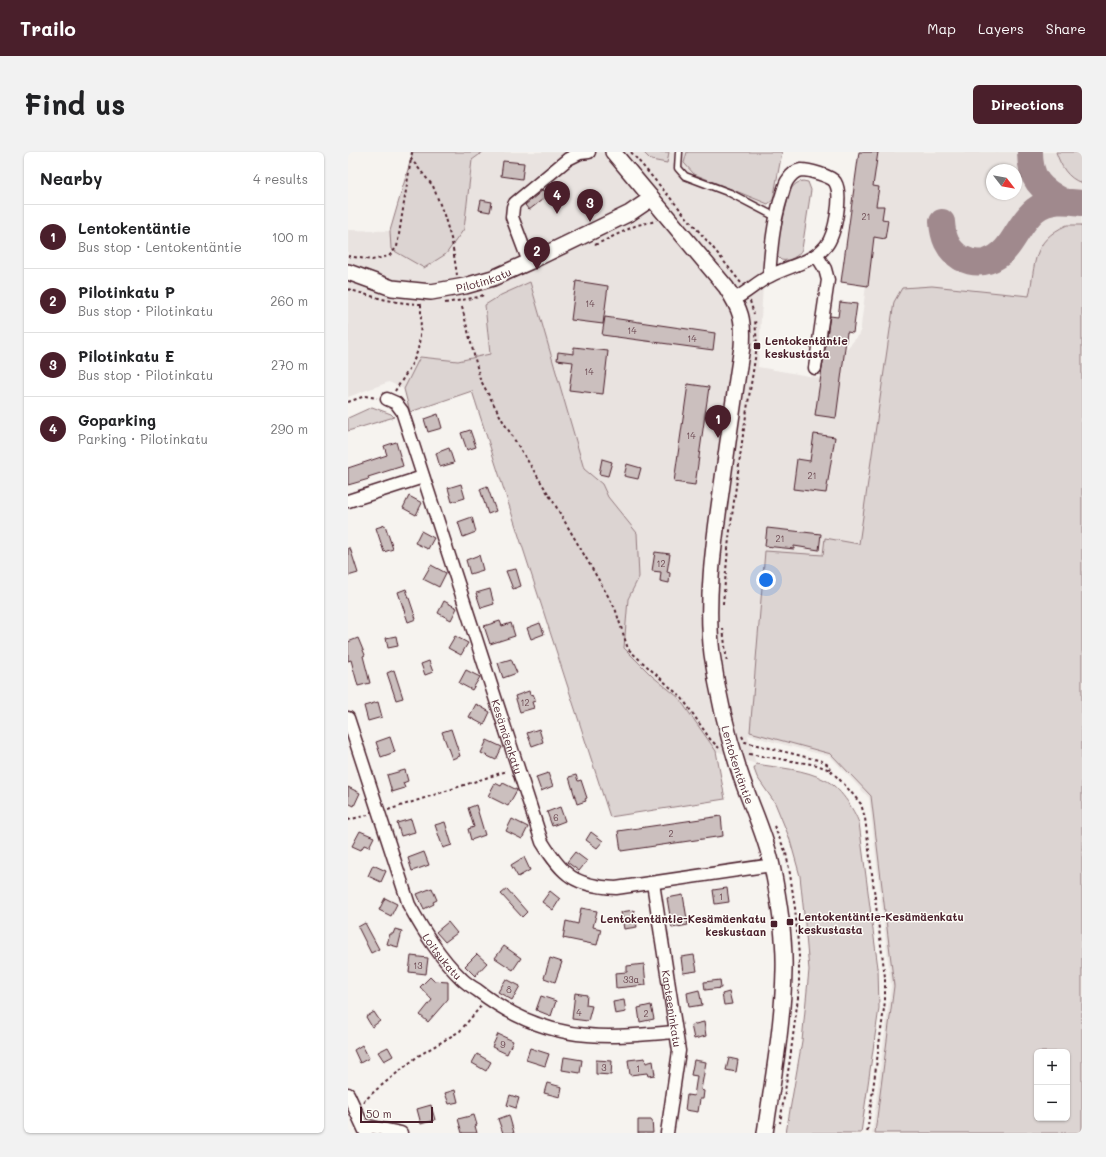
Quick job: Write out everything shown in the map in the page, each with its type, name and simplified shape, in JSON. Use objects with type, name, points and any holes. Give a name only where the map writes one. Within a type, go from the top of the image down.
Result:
[{"type":"street","points":[[529,262],[512,217],[513,207],[516,202],[568,159],[580,153],[589,152]]},
{"type":"street","name":"Lentokentäntie","points":[[613,152],[726,287],[742,317],[743,330],[716,526],[710,626],[712,653],[722,712],[743,780],[766,841],[772,865],[782,924],[784,968],[783,1007],[765,1133]]},
{"type":"street","points":[[734,300],[769,276],[817,256],[826,245],[834,231],[838,205],[836,184],[833,179],[801,170],[793,174],[787,182],[776,217],[769,276]]},
{"type":"street","name":"Pilotinkatu","points":[[348,272],[392,288],[431,292],[466,286],[493,278],[529,262],[630,213],[652,198]]},
{"type":"street","points":[[815,368],[828,280],[825,269],[817,256]]},
{"type":"street","name":"Kesämäenkatu","points":[[391,401],[402,411],[542,842],[554,861],[564,871],[585,885],[616,888],[772,865]]},
{"type":"street","points":[[348,501],[423,477]]},
{"type":"street","name":"Loitsukatu","points":[[348,718],[410,905],[425,933],[463,980],[494,1004],[526,1020],[548,1028],[587,1035],[615,1036],[676,1032]]},
{"type":"street","name":"Kapteeninkatu","points":[[653,883],[679,1051],[666,1133]]},
{"type":"street","points":[[348,1094],[365,1129],[401,1133]]},
{"type":"lane","points":[[679,152],[678,168],[685,176],[730,193],[776,217]]},
{"type":"path","points":[[348,256],[372,260],[389,256],[397,247],[412,152]]},
{"type":"path","points":[[631,152],[741,283]]},
{"type":"path","points":[[411,159],[433,186],[452,242],[457,277]]},
{"type":"path","points":[[348,402],[365,396],[391,401],[394,392],[408,370],[418,350],[421,304]]},
{"type":"path","points":[[723,606],[729,538],[757,346],[756,325],[751,305]]},
{"type":"path","points":[[462,307],[480,379],[504,423],[554,503],[615,608],[628,649],[682,698],[710,739],[718,747],[725,750]]},
{"type":"path","points":[[722,622],[727,668]]},
{"type":"path","points":[[742,735],[745,742],[822,760],[861,804],[865,818],[885,978],[885,1001],[867,1133]]},
{"type":"path","points":[[749,754],[818,765],[830,770]]},
{"type":"path","points":[[348,820],[379,813],[518,767]]},
{"type":"path","points":[[772,822],[786,853],[795,908],[799,956],[799,990],[780,1126]]},
{"type":"path","points":[[356,1110],[376,1090],[418,1056],[460,1031],[487,999]]},
{"type":"shaded area","points":[[413,152],[483,152],[472,160],[464,229],[446,254],[424,268],[391,249],[390,231]]},
{"type":"shaded area","points":[[483,152],[687,152],[684,163],[735,190],[768,204],[758,367],[820,378],[860,334],[878,187],[873,186],[878,152],[1082,152],[1082,1133],[872,1133],[891,986],[869,798],[831,757],[748,735],[756,764],[716,751],[678,697],[652,676],[624,648],[628,599],[639,577],[602,484],[584,469],[530,282],[485,305],[490,354],[458,361],[420,357],[404,389],[389,382],[348,397],[348,230],[390,231],[391,249],[464,229],[472,160]]},
{"type":"shaded area","points":[[643,152],[669,152],[667,163],[651,160]]},
{"type":"shaded area","points":[[687,152],[782,152],[773,200],[768,204],[694,174],[684,163]]},
{"type":"shaded area","points":[[1056,152],[1082,152],[1082,183],[1068,175]]},
{"type":"shaded area","points":[[803,181],[808,182],[811,190],[802,249],[799,254],[793,258],[781,260],[776,255],[776,250],[789,194],[794,185]]},
{"type":"shaded area","points":[[1067,225],[1082,225],[1082,1133],[875,1133],[894,986],[871,796],[831,754],[750,732],[765,551],[823,555],[825,538],[859,544],[894,302],[902,288],[932,286],[1029,296],[1037,254],[1047,238],[1055,231]]},
{"type":"shaded area","points":[[530,282],[584,469],[602,484],[608,497],[637,533],[639,577],[628,599],[624,648],[652,676],[678,697],[716,751],[725,799],[610,817],[472,391],[410,412],[404,389],[420,357],[458,361],[490,354],[485,305],[501,295]]},
{"type":"shaded area","points":[[372,407],[391,414],[394,417],[348,431],[348,418]]},
{"type":"shaded area","points":[[756,764],[809,773],[830,783],[836,787],[845,798],[854,811],[859,823],[878,968],[879,1008],[861,1133],[786,1133],[802,1041],[809,970],[800,876],[789,837],[775,803],[757,777],[754,769]]},
{"type":"building","points":[[859,152],[878,152],[873,186],[879,187],[876,206],[884,206],[882,219],[888,220],[885,239],[874,237],[868,286],[841,282]]},
{"type":"building","points":[[503,161],[524,163],[522,179],[501,176]]},
{"type":"building","points":[[543,190],[547,196],[529,210],[525,205]]},
{"type":"building","points":[[481,200],[492,202],[490,212],[479,210]]},
{"type":"building","points":[[576,281],[608,286],[603,324],[571,320]]},
{"type":"building","points":[[840,302],[857,304],[853,333],[847,332],[836,418],[815,415],[830,316],[838,317]]},
{"type":"building","points":[[605,317],[715,333],[713,350],[602,335]]},
{"type":"building","points":[[574,347],[608,351],[603,394],[569,390],[573,362],[557,360],[558,352],[574,354]]},
{"type":"building","points":[[688,384],[709,387],[695,485],[674,482]]},
{"type":"building","points":[[438,414],[442,428],[428,432],[424,419]]},
{"type":"building","points":[[470,430],[476,447],[467,450],[461,433]]},
{"type":"building","points":[[814,434],[835,437],[826,493],[793,489],[797,459],[810,461]]},
{"type":"building","points":[[396,442],[403,466],[348,485],[348,468],[387,455],[384,446]]},
{"type":"building","points":[[449,448],[454,463],[440,467],[436,453]]},
{"type":"building","points":[[602,459],[612,462],[608,476],[599,474]]},
{"type":"building","points":[[627,464],[641,468],[638,479],[624,476]]},
{"type":"building","points":[[461,484],[465,498],[452,502],[448,488]]},
{"type":"building","points":[[487,486],[496,511],[488,514],[480,489]]},
{"type":"building","points":[[409,496],[422,503],[416,515],[403,508]]},
{"type":"building","points":[[472,517],[476,532],[463,537],[458,522]]},
{"type":"building","points":[[385,525],[393,549],[384,552],[376,528]]},
{"type":"building","points":[[767,528],[821,534],[819,550],[794,546],[794,549],[765,546]]},
{"type":"building","points":[[421,531],[434,538],[428,549],[415,543]]},
{"type":"building","points":[[348,548],[350,548],[358,573],[348,576]]},
{"type":"building","points":[[655,552],[670,554],[667,572],[670,573],[669,583],[660,581],[661,572],[652,571]]},
{"type":"building","points":[[479,555],[483,570],[470,574],[466,560]]},
{"type":"building","points":[[431,565],[446,573],[439,587],[423,579]]},
{"type":"building","points":[[516,569],[521,586],[513,589],[506,571]]},
{"type":"building","points":[[406,589],[416,619],[408,622],[398,592]]},
{"type":"building","points":[[490,589],[494,604],[481,608],[476,593]]},
{"type":"building","points":[[444,601],[457,608],[451,620],[438,613]]},
{"type":"building","points":[[500,621],[502,626],[511,623],[515,636],[490,644],[484,626]]},
{"type":"building","points":[[540,623],[544,634],[531,639],[527,628]]},
{"type":"building","points":[[396,636],[398,646],[388,648],[386,638]]},
{"type":"building","points":[[455,636],[468,643],[461,655],[448,648]]},
{"type":"building","points":[[358,638],[365,655],[363,656],[370,683],[358,686],[351,660],[348,661],[348,642]]},
{"type":"building","points":[[511,659],[517,673],[503,678],[498,663]]},
{"type":"building","points":[[429,661],[433,672],[425,675],[421,664]]},
{"type":"building","points":[[394,670],[403,698],[396,700],[387,673]]},
{"type":"building","points":[[466,670],[480,677],[472,690],[459,683]]},
{"type":"building","points":[[529,691],[530,695],[533,694],[536,701],[532,702],[534,708],[520,712],[515,696]]},
{"type":"building","points":[[378,702],[382,717],[368,721],[364,706]]},
{"type":"building","points":[[476,704],[490,712],[484,725],[469,717]]},
{"type":"building","points":[[451,729],[460,756],[452,759],[442,732]]},
{"type":"building","points":[[539,729],[543,742],[532,746],[527,733]]},
{"type":"building","points":[[390,737],[395,752],[381,757],[376,742]]},
{"type":"building","points":[[487,740],[502,747],[496,760],[481,753]]},
{"type":"building","points":[[405,770],[408,781],[403,783],[405,788],[392,792],[387,775]]},
{"type":"building","points":[[548,773],[553,786],[541,791],[536,777]]},
{"type":"building","points":[[576,775],[578,781],[581,780],[587,798],[585,799],[586,801],[577,804],[569,777]]},
{"type":"building","points":[[495,783],[501,786],[503,783],[517,790],[508,806],[488,796]]},
{"type":"building","points":[[348,787],[360,793],[354,806],[348,803]]},
{"type":"building","points":[[476,805],[485,835],[471,840],[468,829],[474,827],[468,808]]},
{"type":"building","points":[[560,807],[565,821],[552,826],[547,812]]},
{"type":"building","points":[[721,816],[723,836],[621,851],[618,831]]},
{"type":"building","points":[[411,819],[415,832],[401,836],[397,823]]},
{"type":"building","points":[[512,819],[528,827],[522,839],[506,831]]},
{"type":"building","points":[[445,822],[452,845],[443,848],[435,825]]},
{"type":"building","points":[[360,831],[374,837],[369,847],[364,845],[361,850],[352,846]]},
{"type":"building","points":[[591,832],[603,841],[597,848],[586,840]]},
{"type":"building","points":[[424,852],[429,865],[412,871],[408,858]]},
{"type":"building","points":[[575,852],[587,861],[579,871],[567,862]]},
{"type":"building","points":[[524,857],[530,870],[518,877],[511,865]]},
{"type":"building","points":[[373,865],[386,871],[381,882],[368,876]]},
{"type":"building","points":[[432,888],[437,900],[433,902],[434,904],[424,909],[417,894]]},
{"type":"building","points":[[727,888],[729,902],[715,904],[713,890]]},
{"type":"building","points":[[507,889],[527,912],[522,917],[501,894]]},
{"type":"building","points":[[550,891],[560,899],[553,910],[542,902]]},
{"type":"building","points":[[683,895],[688,925],[672,928],[667,898]]},
{"type":"building","points":[[385,898],[397,904],[391,916],[379,910]]},
{"type":"building","points":[[581,908],[597,911],[593,927],[601,929],[597,945],[563,938],[566,921],[578,924]]},
{"type":"building","points":[[634,910],[637,927],[624,929],[621,912]]},
{"type":"building","points":[[448,922],[457,933],[445,942],[436,932]]},
{"type":"building","points":[[365,923],[379,949],[371,953],[358,927]]},
{"type":"building","points":[[395,929],[402,931],[398,947],[387,944],[390,934],[393,934]]},
{"type":"building","points":[[504,946],[521,958],[513,970],[495,958]]},
{"type":"building","points":[[477,954],[487,963],[475,976],[465,966]]},
{"type":"building","points":[[694,955],[697,971],[683,973],[681,957]]},
{"type":"building","points":[[411,956],[428,958],[426,974],[409,972]]},
{"type":"building","points":[[550,958],[562,962],[555,982],[544,978]]},
{"type":"building","points":[[644,964],[646,985],[616,988],[615,973],[627,972],[627,966]]},
{"type":"building","points":[[430,977],[434,981],[448,982],[448,999],[428,1022],[420,1015],[432,1000],[420,987]]},
{"type":"building","points":[[506,979],[520,986],[512,1000],[498,992]]},
{"type":"building","points":[[720,980],[721,988],[705,990],[704,982]]},
{"type":"building","points":[[699,990],[702,1005],[689,1007],[687,993]]},
{"type":"building","points":[[729,992],[732,1004],[724,1005],[722,994]]},
{"type":"building","points":[[575,993],[587,995],[586,1005],[592,1006],[588,1021],[572,1019]]},
{"type":"building","points":[[541,996],[556,1001],[551,1016],[536,1010]]},
{"type":"building","points":[[624,1000],[626,1012],[615,1014],[613,1002]]},
{"type":"building","points":[[651,1005],[654,1019],[640,1022],[638,1008]]},
{"type":"building","points":[[374,1012],[380,1021],[372,1027],[366,1017]]},
{"type":"building","points":[[704,1022],[706,1036],[694,1039],[691,1025]]},
{"type":"building","points":[[498,1034],[513,1041],[507,1054],[492,1047]]},
{"type":"building","points":[[362,1045],[369,1058],[360,1063],[354,1050]]},
{"type":"building","points":[[388,1047],[393,1056],[384,1061],[378,1052]]},
{"type":"building","points":[[530,1048],[549,1054],[545,1066],[526,1060]]},
{"type":"building","points":[[477,1054],[491,1062],[486,1071],[472,1063]]},
{"type":"building","points":[[564,1057],[582,1060],[580,1073],[562,1070]]},
{"type":"building","points":[[645,1058],[646,1063],[653,1061],[655,1075],[648,1076],[647,1073],[630,1075],[628,1060]]},
{"type":"building","points":[[729,1058],[738,1060],[736,1072],[726,1070]]},
{"type":"building","points":[[596,1060],[612,1061],[611,1075],[596,1074]]},
{"type":"building","points":[[694,1060],[706,1062],[701,1090],[704,1091],[703,1099],[700,1099],[698,1112],[685,1110],[687,1095],[694,1096],[697,1076],[691,1075]]},
{"type":"building","points":[[547,1083],[562,1087],[560,1097],[544,1093]]},
{"type":"building","points":[[455,1090],[458,1102],[449,1104],[445,1093]]},
{"type":"building","points":[[510,1095],[519,1098],[516,1108],[507,1105]]},
{"type":"building","points":[[431,1105],[435,1120],[421,1124],[417,1109]]},
{"type":"building","points":[[474,1115],[477,1125],[475,1126],[477,1133],[462,1133],[458,1119]]},
{"type":"building","points":[[509,1115],[514,1133],[503,1133],[498,1119]]},
{"type":"building","points":[[638,1120],[652,1120],[653,1133],[638,1133]]},
{"type":"taxiway","points":[[1030,152],[1032,169],[1038,182],[1048,192],[1063,201]]},
{"type":"taxiway","points":[[942,222],[943,233],[952,251],[961,258],[971,261],[985,262],[1003,252],[1023,223],[1040,206],[1052,202],[1082,203]]},
{"type":"place","name":"Goparking","points":[[557,214]]},
{"type":"place","name":"Pilotinkatu E","points":[[590,222]]},
{"type":"place","name":"Pilotinkatu P","points":[[537,270]]},
{"type":"place","name":"Lentokentäntie keskustasta","points":[[757,346]]},
{"type":"place","name":"Lentokentäntie","points":[[718,438]]},
{"type":"place","name":"Lentokentäntie-Kesämäenkatu keskustasta","points":[[790,922]]},
{"type":"place","name":"Lentokentäntie-Kesämäenkatu keskustaan","points":[[774,924]]}]
